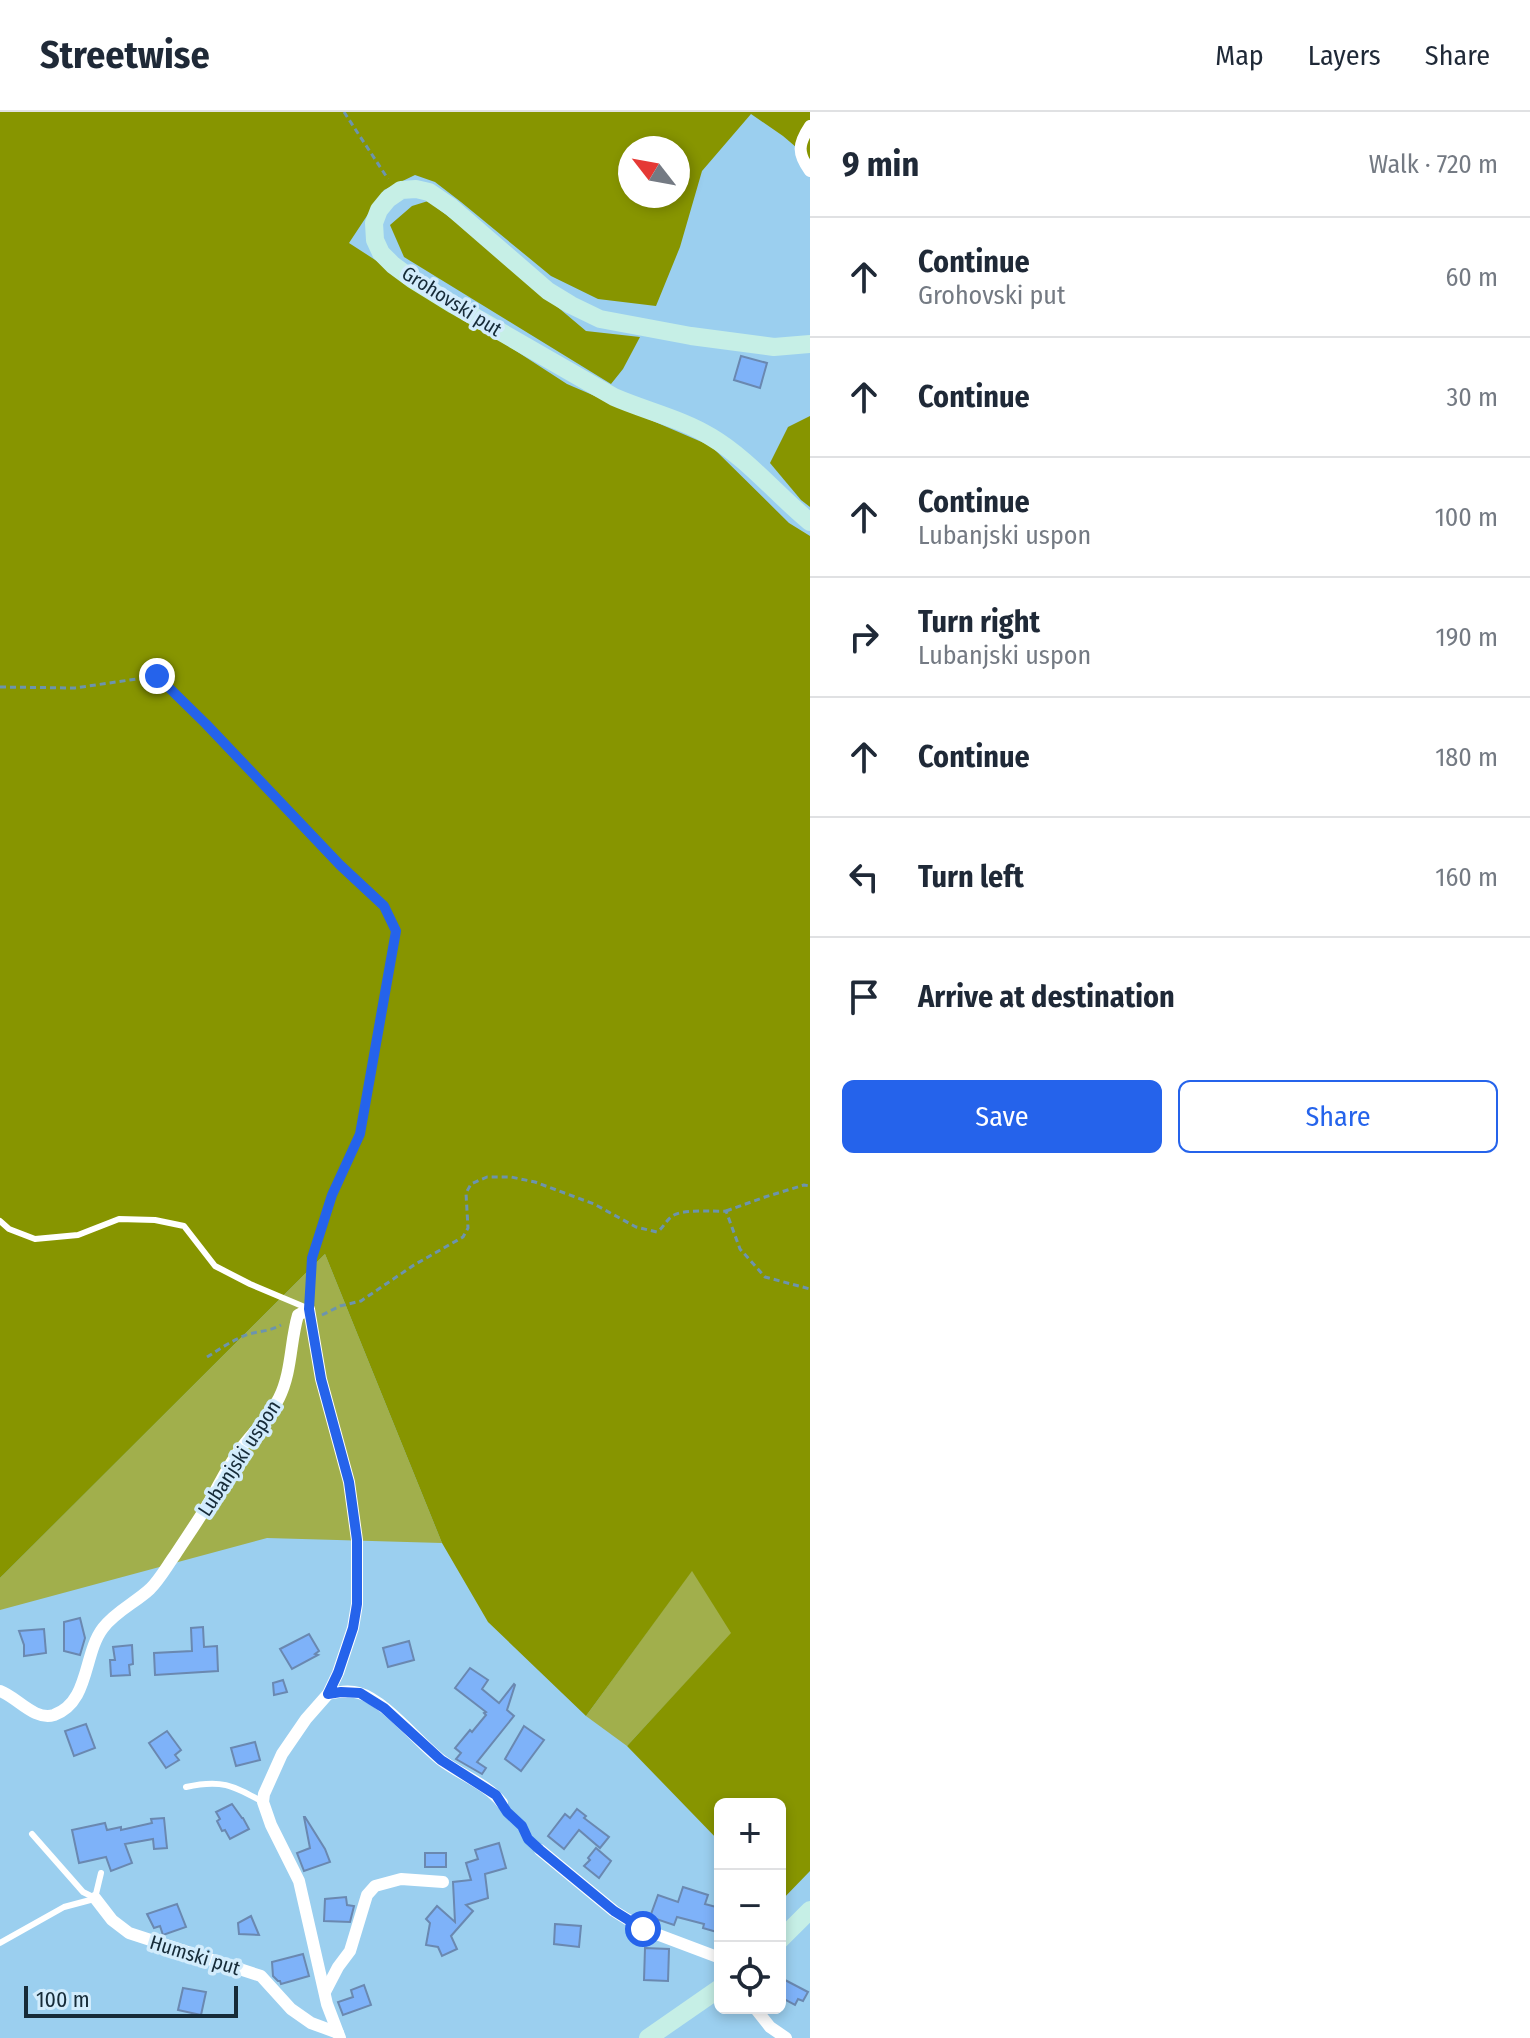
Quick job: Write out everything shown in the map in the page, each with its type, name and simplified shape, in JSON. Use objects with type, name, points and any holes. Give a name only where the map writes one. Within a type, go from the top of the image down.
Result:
[{"type":"main road","points":[[397,193],[416,189],[429,192],[451,207],[548,291],[600,319],[774,347],[810,344]]},
{"type":"main road","name":"Grohovski put","points":[[397,193],[379,210],[374,223],[375,240],[381,253],[393,265],[454,305],[614,397],[714,438],[810,522]]},
{"type":"main road","points":[[786,1934],[810,1910]]},
{"type":"main road","points":[[648,2038],[714,1992]]},
{"type":"street","points":[[810,126],[802,138],[800,150],[802,161],[810,171]]},
{"type":"street","points":[[307,1315],[349,1482],[357,1540],[357,1604],[353,1628],[338,1673],[328,1694],[282,1754],[263,1802],[299,1881],[327,2004],[339,2036]]},
{"type":"street","name":"Lubanjski uspon","points":[[0,1691],[41,1715],[52,1716],[72,1703],[98,1635],[122,1609],[149,1590],[163,1572],[206,1508],[238,1452],[278,1399],[285,1382],[293,1332],[307,1315]]},
{"type":"street","points":[[328,1694],[360,1693],[384,1708],[441,1760],[496,1795],[502,1803]]},
{"type":"street","points":[[540,1850],[614,1911],[643,1929],[714,1956]]},
{"type":"street","points":[[325,1992],[350,1951],[367,1895],[375,1886],[401,1879],[443,1882]]},
{"type":"street","name":"Humski put","points":[[95,1898],[112,1920],[129,1933],[261,1976],[291,2009],[339,2036]]},
{"type":"street","points":[[760,2014],[770,2027],[786,2038]]},
{"type":"lane","points":[[0,1221],[9,1229],[35,1239],[78,1235],[119,1219],[155,1220],[184,1226],[215,1266],[307,1315]]},
{"type":"lane","points":[[186,1787],[206,1783],[227,1784],[263,1802]]},
{"type":"lane","points":[[32,1834],[83,1892],[95,1898]]},
{"type":"lane","points":[[95,1898],[101,1873]]},
{"type":"lane","points":[[0,1943],[64,1907],[95,1898]]},
{"type":"path","points":[[344,112],[397,193]]},
{"type":"path","points":[[0,687],[75,688],[157,676],[340,865],[384,906],[390,918],[396,931],[360,1134],[332,1195],[312,1258],[307,1315]]},
{"type":"path","points":[[207,1357],[249,1334],[272,1331],[307,1315],[361,1301],[463,1237],[468,1228],[466,1193],[471,1184],[487,1177],[511,1177],[535,1182],[594,1204],[636,1227],[657,1232],[664,1227],[668,1218],[677,1213],[726,1211],[804,1185],[810,1186]]},
{"type":"path","points":[[726,1211],[740,1249],[765,1277],[810,1289]]},
{"type":"path","points":[[502,1803],[522,1826],[528,1839],[540,1850]]},
{"type":"green space","points":[[0,112],[810,112],[810,159],[751,114],[702,171],[680,247],[656,306],[598,299],[551,276],[435,182],[415,175],[384,190],[349,243],[567,384],[711,446],[789,523],[810,536],[810,1871],[786,1896],[786,1798],[714,1798],[714,1836],[627,1746],[731,1633],[692,1571],[586,1716],[488,1622],[442,1543],[325,1254],[0,1578]]},
{"type":"green space","points":[[428,201],[586,331],[640,337],[611,384],[404,257],[390,225],[412,206]]},
{"type":"green space","points":[[810,416],[810,507],[770,463],[788,427]]},
{"type":"green space","points":[[325,1254],[442,1543],[267,1538],[0,1610],[0,1578]]},
{"type":"green space","points":[[692,1570],[732,1633],[627,1746],[586,1716]]},
{"type":"building","points":[[741,356],[767,363],[760,388],[734,380]]},
{"type":"building","points":[[80,1618],[85,1638],[80,1655],[64,1651],[64,1622]]},
{"type":"building","points":[[203,1627],[204,1647],[217,1646],[218,1671],[155,1675],[154,1653],[192,1651],[191,1628]]},
{"type":"building","points":[[44,1629],[46,1653],[24,1656],[19,1631]]},
{"type":"building","points":[[309,1634],[319,1651],[315,1654],[318,1655],[292,1669],[280,1649]]},
{"type":"building","points":[[409,1641],[414,1660],[388,1667],[383,1648]]},
{"type":"building","points":[[132,1645],[130,1675],[111,1676],[110,1660],[115,1660],[113,1647]]},
{"type":"building","points":[[470,1668],[488,1680],[482,1689],[499,1703],[515,1685],[507,1710],[514,1716],[477,1762],[486,1768],[482,1774],[456,1759],[461,1753],[455,1748],[486,1715],[455,1688]]},
{"type":"building","points":[[283,1680],[287,1692],[274,1695],[273,1683]]},
{"type":"building","points":[[86,1724],[95,1748],[74,1756],[65,1731]]},
{"type":"building","points":[[524,1726],[544,1740],[521,1771],[505,1759]]},
{"type":"building","points":[[167,1731],[181,1750],[175,1755],[179,1760],[166,1768],[149,1743]]},
{"type":"building","points":[[255,1742],[260,1760],[236,1766],[231,1748]]},
{"type":"building","points":[[232,1804],[249,1829],[230,1839],[225,1830],[222,1831],[216,1812]]},
{"type":"building","points":[[577,1809],[609,1837],[600,1848],[579,1830],[564,1849],[548,1836],[565,1814],[570,1818]]},
{"type":"building","points":[[304,1817],[330,1862],[304,1871],[297,1853],[310,1848]]},
{"type":"building","points":[[164,1818],[167,1848],[154,1849],[153,1839],[125,1844],[132,1863],[111,1871],[106,1857],[79,1863],[72,1830],[105,1823],[107,1830],[121,1827],[121,1830],[152,1823],[151,1819]]},
{"type":"building","points":[[499,1843],[506,1868],[485,1874],[488,1898],[466,1905],[473,1911],[451,1936],[457,1949],[442,1956],[438,1947],[426,1945],[430,1923],[426,1919],[437,1906],[455,1922],[453,1882],[471,1880],[466,1863],[478,1859],[475,1850]]},
{"type":"building","points":[[596,1848],[611,1861],[599,1878],[584,1866]]},
{"type":"building","points":[[425,1853],[446,1853],[446,1867],[425,1867]]},
{"type":"building","points":[[683,1887],[708,1895],[705,1904],[714,1906],[714,1931],[703,1928],[704,1924],[677,1917],[674,1925],[650,1917],[658,1895],[678,1902]]},
{"type":"building","points":[[346,1897],[347,1905],[354,1906],[350,1922],[324,1921],[325,1899]]},
{"type":"building","points":[[177,1904],[186,1927],[163,1935],[160,1926],[154,1928],[147,1914]]},
{"type":"building","points":[[251,1916],[259,1935],[239,1934],[238,1923]]},
{"type":"building","points":[[555,1924],[581,1926],[579,1947],[554,1944]]},
{"type":"building","points":[[645,1948],[669,1949],[668,1981],[644,1980]]},
{"type":"building","points":[[303,1954],[309,1976],[281,1984],[273,1976],[272,1962]]},
{"type":"building","points":[[786,1981],[808,1992],[803,2001],[798,1999],[795,2005],[786,2000]]},
{"type":"building","points":[[364,1985],[371,2005],[343,2015],[338,2002],[353,1997],[351,1990]]},
{"type":"building","points":[[183,1988],[206,1992],[201,2015],[178,2010]]},
{"type":"route","points":[[157,676],[340,865],[384,906],[396,931],[360,1134],[332,1195],[312,1258],[309,1309],[321,1379],[349,1482],[357,1540],[357,1604],[353,1628],[328,1694],[360,1693],[384,1708],[441,1760],[496,1795],[507,1812],[522,1826],[528,1839],[540,1850],[614,1911],[643,1929]]}]
